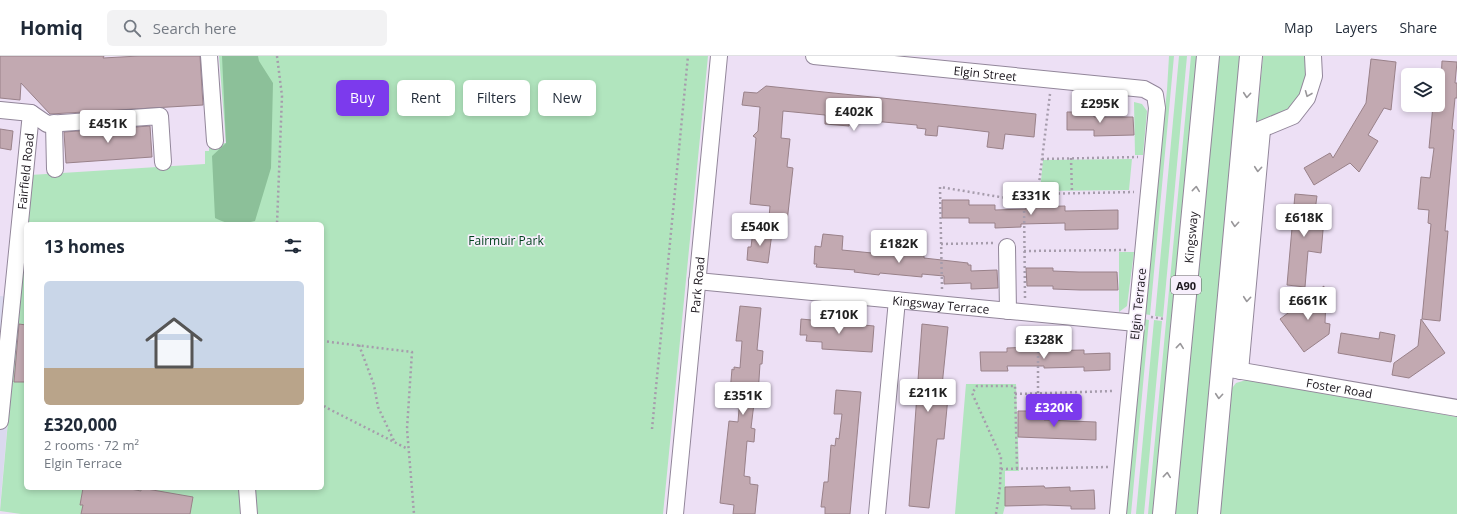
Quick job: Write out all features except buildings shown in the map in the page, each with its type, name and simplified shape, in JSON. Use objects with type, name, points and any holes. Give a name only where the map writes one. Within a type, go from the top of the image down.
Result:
[{"type":"highway","name":"Kingsway","points":[[1164,514],[1208,56]]},
{"type":"highway","points":[[1209,514],[1231,370],[1252,133],[1250,56]]},
{"type":"street","points":[[209,56],[215,141]]},
{"type":"street","name":"Park Road","points":[[675,514],[719,56]]},
{"type":"street","name":"Elgin Street","points":[[814,56],[1144,89],[1155,94]]},
{"type":"street","points":[[1252,133],[1293,116],[1307,98],[1314,76],[1313,56]]},
{"type":"street","name":"Elgin Terrace","points":[[1118,514],[1153,157],[1157,108],[1155,94]]},
{"type":"street","points":[[0,110],[31,113],[47,124],[160,116],[163,162]]},
{"type":"street","name":"Fairfield Road","points":[[0,421],[1,394],[31,113]]},
{"type":"street","points":[[54,123],[55,169]]},
{"type":"street","points":[[1008,244],[1008,311]]},
{"type":"street","name":"Kingsway Terrace","points":[[697,281],[1136,323]]},
{"type":"street","points":[[877,514],[898,300]]},
{"type":"street","name":"Foster Road","points":[[1231,370],[1457,408]]},
{"type":"street","points":[[246,490],[249,514]]},
{"type":"path","points":[[277,56],[282,96],[277,222]]},
{"type":"path","points":[[652,429],[688,56]]},
{"type":"path","points":[[942,304],[940,187],[1024,201],[1038,200],[1052,80]]},
{"type":"path","points":[[1042,159],[1153,157]]},
{"type":"path","points":[[1071,158],[1072,193]]},
{"type":"path","points":[[1038,194],[1149,192]]},
{"type":"path","points":[[1024,201],[1024,251],[1038,393]]},
{"type":"path","points":[[941,244],[1008,244],[1024,242]]},
{"type":"path","points":[[1024,251],[1143,250]]},
{"type":"path","points":[[324,341],[412,352],[407,429],[414,514]]},
{"type":"path","points":[[359,345],[374,385],[378,407],[395,443]]},
{"type":"path","points":[[996,514],[1001,457],[972,393],[978,386],[1015,386],[1017,469]]},
{"type":"path","points":[[1015,394],[1130,390]]},
{"type":"path","points":[[325,408],[408,449]]},
{"type":"path","points":[[1001,469],[1122,466]]},
{"type":"shaded area","points":[[0,296],[19,298],[0,507]]},
{"type":"green space","name":"Fairmuir Park","points":[[219,56],[708,56],[663,514],[21,514],[0,511],[24,242],[24,490],[324,490],[324,222],[26,222],[30,175],[205,164],[205,151],[209,151],[209,145],[226,143]]},
{"type":"green space","points":[[222,56],[258,56],[259,61],[273,83],[271,168],[255,221],[226,222],[215,218],[212,156],[226,143]]},
{"type":"green space","points":[[1169,56],[1174,56],[1150,315],[1144,314],[1167,90]]},
{"type":"green space","points":[[1179,56],[1187,56],[1163,317],[1155,316]]},
{"type":"green space","points":[[1191,56],[1198,56],[1155,514],[1148,514]]},
{"type":"green space","points":[[1215,56],[1243,56],[1200,514],[1172,514]]},
{"type":"green space","points":[[1263,56],[1307,56],[1308,74],[1302,99],[1287,116],[1256,127]]},
{"type":"green space","points":[[1134,102],[1142,104],[1147,111],[1143,155],[1135,155]]},
{"type":"green space","points":[[1132,159],[1129,190],[1040,191],[1043,160]]},
{"type":"green space","points":[[1119,252],[1134,252],[1127,306],[1119,312]]},
{"type":"green space","points":[[1144,319],[1149,320],[1131,514],[1124,514]]},
{"type":"green space","points":[[1154,320],[1162,321],[1144,514],[1136,514]]},
{"type":"green space","points":[[1253,378],[1457,417],[1457,514],[1218,514],[1229,392],[1236,383]]},
{"type":"green space","points":[[966,384],[1016,384],[1019,471],[1005,471],[1005,506],[1003,514],[955,514]]}]
